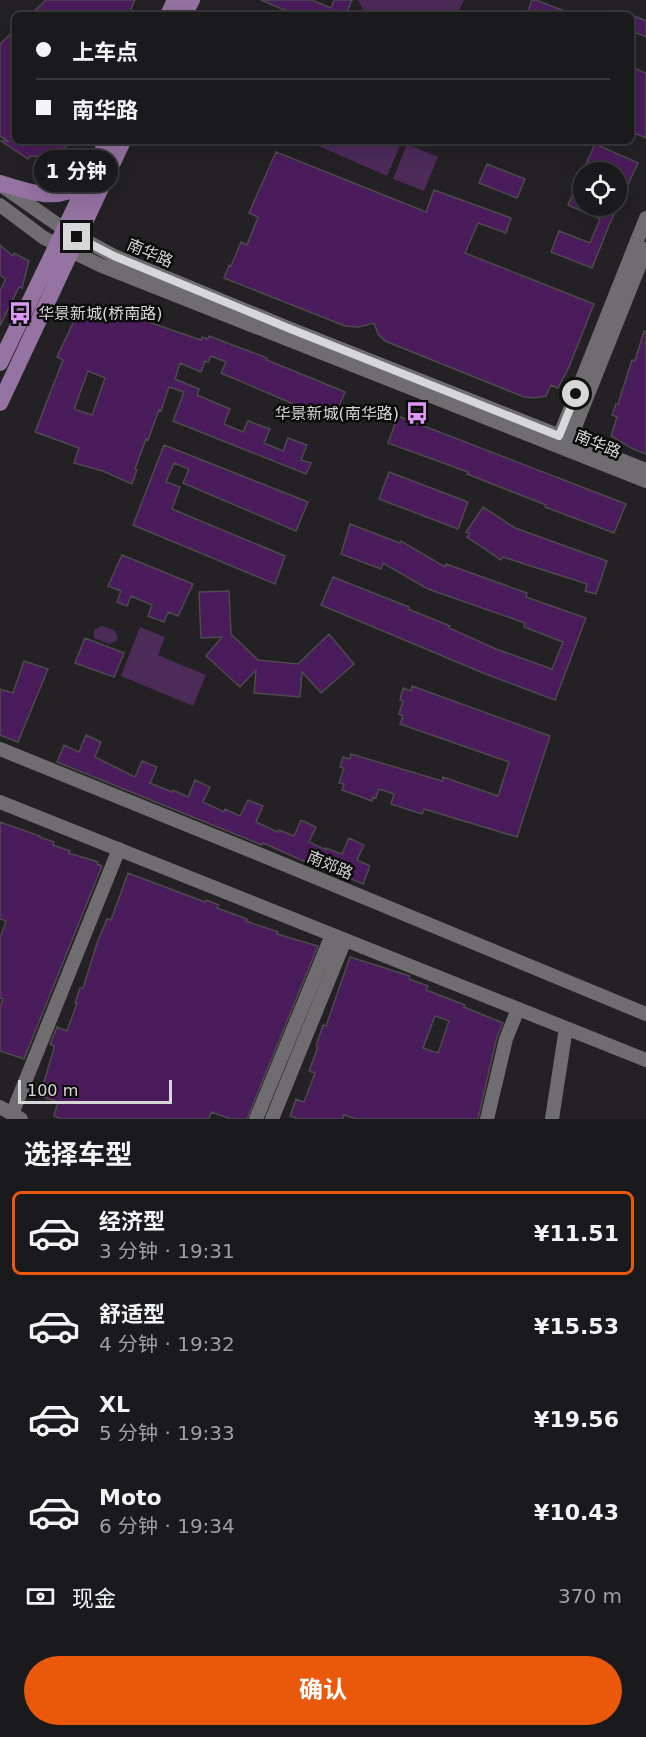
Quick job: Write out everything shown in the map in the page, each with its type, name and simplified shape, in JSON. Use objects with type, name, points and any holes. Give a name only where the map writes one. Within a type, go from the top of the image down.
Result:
[{"type":"main road","points":[[0,403],[67,241],[87,182],[106,144]]},
{"type":"main road","points":[[0,363],[121,144]]},
{"type":"main road","points":[[0,184],[37,194],[56,195],[74,191],[87,182]]},
{"type":"street","points":[[0,184],[67,241]]},
{"type":"street","points":[[0,205],[67,241]]},
{"type":"street","points":[[563,443],[646,218]]},
{"type":"street","name":"南华路","points":[[67,241],[114,256],[288,328],[563,443],[646,481]]},
{"type":"street","points":[[563,443],[646,249]]},
{"type":"street","name":"南华路","points":[[563,443],[646,470]]},
{"type":"street","name":"南郊路","points":[[0,750],[646,1014]]},
{"type":"street","points":[[0,802],[646,1060]]},
{"type":"street","points":[[11,1113],[119,849]]},
{"type":"street","points":[[256,1119],[338,937]]},
{"type":"street","points":[[272,1119],[338,937]]},
{"type":"street","points":[[487,1119],[506,1039],[518,1009]]},
{"type":"street","points":[[552,1119],[566,1028]]},
{"type":"shaded area","points":[[358,0],[464,0],[458,12],[364,12]]},
{"type":"shaded area","points":[[314,144],[401,144],[387,176]]},
{"type":"shaded area","points":[[407,144],[438,157],[424,191],[393,179]]},
{"type":"shaded area","points":[[102,626],[114,630],[118,637],[116,641],[109,644],[94,638],[94,630]]},
{"type":"shaded area","points":[[140,627],[165,637],[158,655],[206,675],[193,706],[121,676]]},
{"type":"building","points":[[46,0],[135,0],[129,12],[33,12]]},
{"type":"building","points":[[261,0],[312,0],[331,8],[334,0],[352,0],[347,12],[289,12]]},
{"type":"building","points":[[532,0],[536,0],[567,12],[531,12],[528,11]]},
{"type":"building","points":[[634,16],[646,21],[646,37],[634,32]]},
{"type":"building","points":[[12,33],[12,144],[69,144],[50,157],[30,156],[28,159],[1,141],[8,141],[0,136],[0,44]]},
{"type":"building","points":[[634,68],[646,73],[646,138],[634,133]]},
{"type":"building","points":[[595,144],[638,163],[627,187],[627,162],[587,162]]},
{"type":"building","points":[[276,152],[426,212],[434,190],[511,218],[506,233],[478,223],[465,253],[594,304],[569,367],[558,388],[551,385],[546,396],[524,397],[385,341],[378,334],[374,323],[359,327],[345,326],[224,278],[241,242],[247,245],[258,217],[249,213]]},
{"type":"building","points":[[487,164],[525,179],[517,198],[479,183]]},
{"type":"building","points":[[573,194],[573,207],[568,205]]},
{"type":"building","points":[[593,216],[613,216],[592,268],[551,252],[559,231],[590,243],[600,219]]},
{"type":"building","points":[[0,245],[13,256],[14,253],[29,261],[22,288],[19,287],[0,326],[0,291],[5,278],[0,275]]},
{"type":"building","points":[[101,309],[134,317],[201,340],[202,337],[208,339],[209,336],[345,392],[333,421],[221,373],[226,362],[211,356],[208,362],[205,361],[201,372],[180,363],[175,379],[199,389],[197,395],[230,409],[224,424],[243,432],[248,421],[270,429],[264,443],[283,451],[288,438],[307,445],[301,460],[311,463],[306,474],[173,421],[184,392],[169,387],[161,411],[159,410],[148,440],[146,439],[132,484],[103,471],[74,463],[79,448],[35,432],[63,360],[57,357],[74,321],[88,310]],"holes":[[[88,371],[105,378],[92,415],[74,409]]]},
{"type":"building","points":[[644,331],[646,332],[646,454],[611,436],[617,417],[612,415],[618,404],[632,360],[635,361]]},
{"type":"building","points":[[398,416],[626,504],[614,533],[545,507],[546,505],[467,474],[468,472],[388,443]]},
{"type":"building","points":[[164,445],[308,502],[296,531],[183,483],[189,469],[174,463],[166,482],[180,487],[172,509],[285,556],[275,584],[133,525]]},
{"type":"building","points":[[389,472],[468,502],[458,529],[379,499]]},
{"type":"building","points":[[483,507],[515,528],[607,561],[596,594],[585,591],[587,584],[503,557],[501,560],[467,537],[470,533],[466,532]]},
{"type":"building","points":[[350,524],[400,543],[401,541],[445,567],[446,564],[527,593],[526,597],[586,618],[555,700],[488,675],[321,605],[333,577],[409,607],[408,609],[450,626],[449,628],[496,649],[552,669],[563,642],[524,627],[525,623],[428,589],[383,563],[381,569],[341,554]]},
{"type":"building","points":[[122,555],[193,584],[178,616],[168,612],[164,622],[148,616],[152,605],[131,596],[127,606],[117,602],[121,591],[108,586]]},
{"type":"building","points":[[229,591],[231,634],[258,660],[298,664],[329,634],[354,664],[321,693],[302,672],[300,697],[254,693],[256,670],[240,687],[206,656],[222,637],[201,638],[199,592]]},
{"type":"building","points":[[85,638],[124,653],[114,677],[75,663]]},
{"type":"building","points":[[24,661],[48,669],[18,742],[0,735],[0,689],[13,693]]},
{"type":"building","points":[[412,686],[550,736],[517,837],[424,809],[422,814],[391,804],[394,794],[379,789],[376,798],[373,797],[372,801],[342,790],[344,784],[339,783],[344,768],[340,767],[343,757],[350,759],[351,754],[442,781],[443,777],[498,796],[509,762],[400,724],[403,716],[399,714],[403,701],[400,700],[403,688],[411,691]]},
{"type":"building","points":[[86,735],[101,742],[95,757],[135,777],[142,761],[157,767],[150,783],[172,792],[173,790],[188,797],[195,780],[210,787],[203,802],[224,812],[225,809],[240,816],[248,800],[263,806],[256,822],[278,832],[279,830],[294,836],[301,820],[316,827],[309,842],[326,850],[326,848],[342,854],[349,838],[364,845],[357,860],[370,866],[363,884],[57,762],[64,745],[79,752]]},
{"type":"building","points":[[0,822],[54,842],[53,845],[70,851],[69,853],[98,862],[97,864],[102,866],[24,1059],[0,1051],[0,1007],[3,999],[0,998],[0,938],[6,921],[0,919]]},
{"type":"building","points":[[128,873],[205,902],[206,900],[219,905],[217,908],[278,932],[277,934],[318,946],[247,1119],[231,1119],[211,1112],[209,1119],[61,1119],[54,1116],[58,1102],[40,1096],[54,1048],[50,1044],[57,1027],[67,1031],[97,943],[107,919],[111,920]]},
{"type":"building","points":[[350,957],[410,976],[409,979],[428,986],[426,990],[503,1023],[497,1037],[478,1119],[357,1119],[344,1115],[343,1119],[298,1119],[290,1116],[296,1099],[304,1102],[315,1073],[309,1071],[318,1047],[316,1046],[323,1025],[326,1026]],"holes":[[[435,1016],[449,1021],[438,1053],[423,1048]]]},
{"type":"place","name":"华景新城(桥南路)","points":[[20,313]]},
{"type":"place","name":"华景新城(南华路)","points":[[417,413]]},
{"type":"route","points":[[77,237],[114,256],[288,328],[559,436],[576,394]]}]
